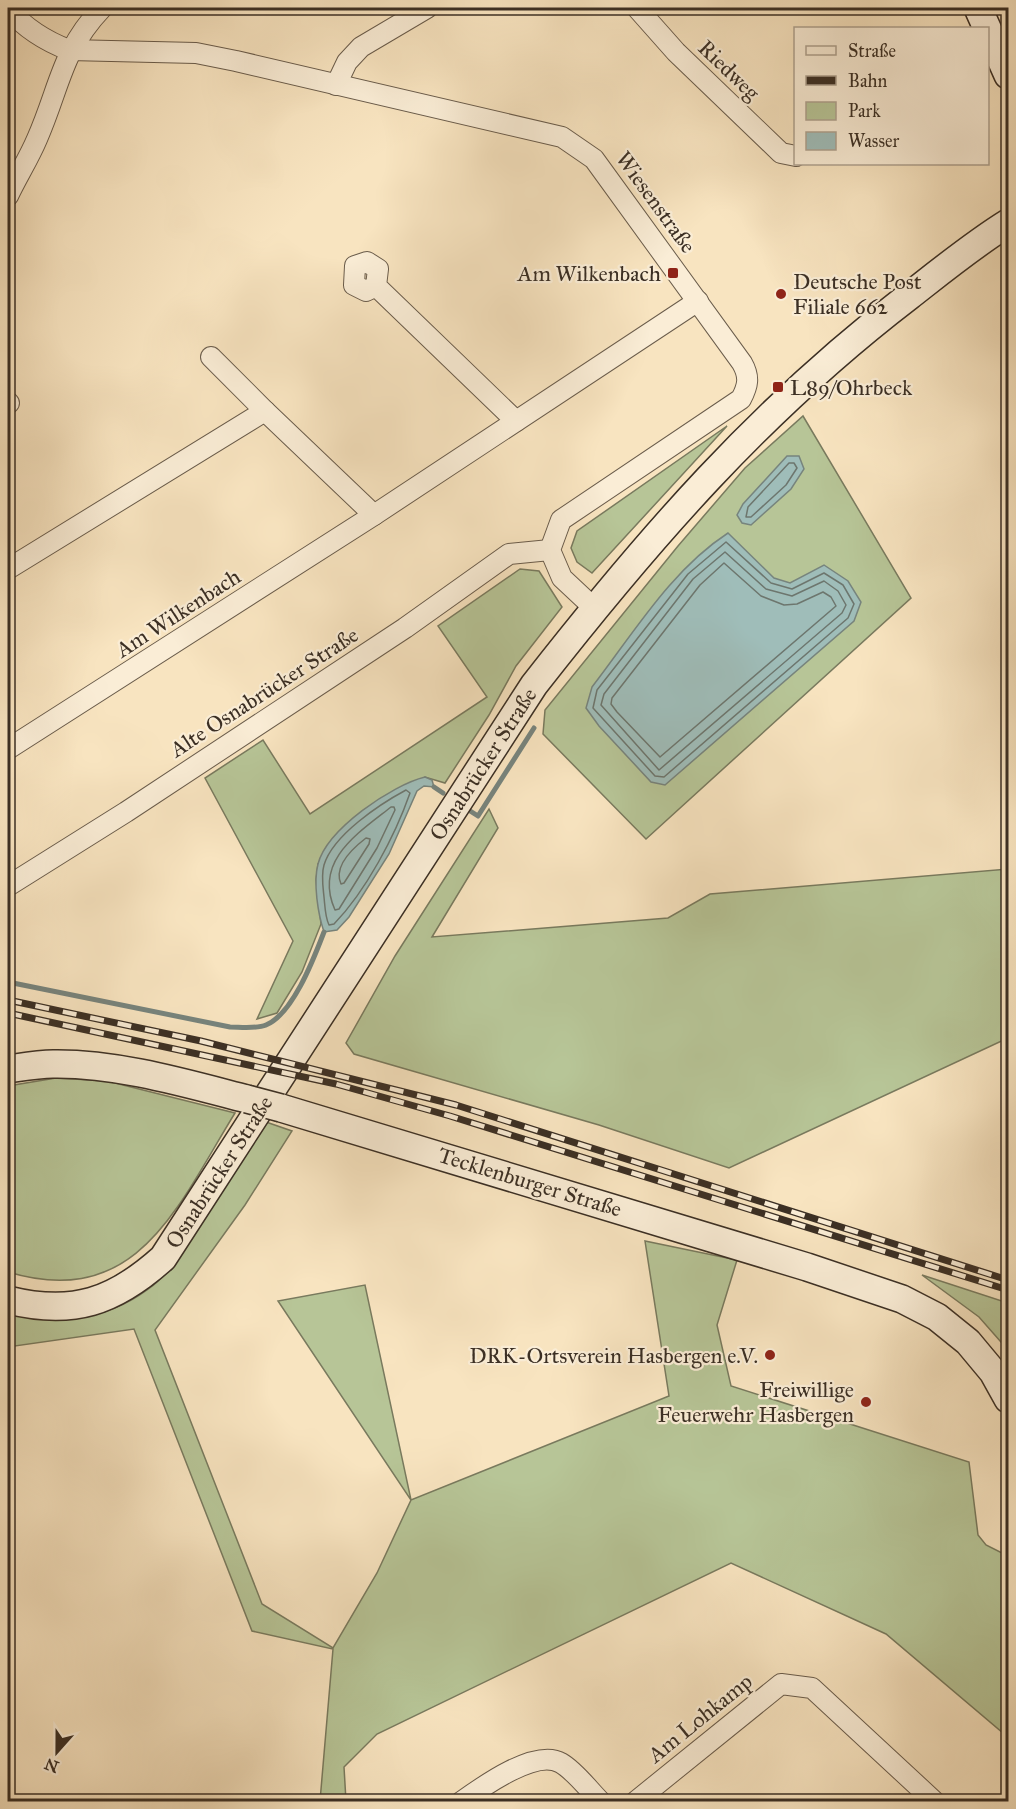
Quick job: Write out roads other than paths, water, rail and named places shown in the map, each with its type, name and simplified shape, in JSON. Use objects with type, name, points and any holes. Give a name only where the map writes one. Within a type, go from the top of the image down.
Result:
[{"type":"main road","points":[[978,8],[987,27]]},
{"type":"main road","points":[[989,33],[1008,75]]},
{"type":"main road","name":"Osnabrücker Straße","points":[[8,1300],[35,1306],[70,1307],[105,1299],[137,1281],[163,1258],[534,685],[594,608],[669,518],[725,458],[787,398],[859,333],[1008,224]]},
{"type":"main road","name":"Tecklenburger Straße","points":[[8,1069],[51,1064],[80,1064],[114,1069],[281,1108],[807,1267],[902,1299],[937,1317],[968,1342],[993,1372],[1008,1399]]},
{"type":"street","points":[[8,196],[37,138],[69,50],[82,28],[102,8]]},
{"type":"street","points":[[336,85],[347,62],[361,47],[427,8]]},
{"type":"street","name":"Riedweg","points":[[637,8],[676,52],[781,153],[794,156]]},
{"type":"street","name":"Wiesenstraße","points":[[8,9],[21,23],[40,36],[69,50],[196,53],[562,137],[594,159],[747,372],[748,386],[741,399],[561,520],[550,550]]},
{"type":"street","points":[[376,286],[516,421]]},
{"type":"street","name":"Am Wilkenbach","points":[[8,748],[374,515],[698,301]]},
{"type":"street","points":[[211,357],[374,515]]},
{"type":"street","points":[[8,569],[265,411]]},
{"type":"street","points":[[550,550],[562,578],[594,608]]},
{"type":"street","name":"Alte Osnabrücker Straße","points":[[8,886],[126,812],[396,634],[509,554],[550,550]]},
{"type":"street","name":"Am Lohkamp","points":[[635,1802],[781,1684],[812,1688],[935,1802]]},
{"type":"street","points":[[461,1802],[486,1785],[540,1758],[560,1762],[601,1802]]},
{"type":"water","points":[[787,456],[799,456],[804,469],[791,489],[751,525],[742,523],[737,515],[743,504]]},
{"type":"water","points":[[728,533],[774,578],[790,583],[824,565],[848,581],[861,602],[854,621],[665,785],[651,782],[599,726],[586,708],[592,687],[671,584],[707,548]]},
{"type":"water","points":[[425,777],[432,780],[434,787],[424,786],[417,791],[389,854],[349,917],[337,930],[324,932],[318,908],[316,880],[318,864],[324,851],[334,837],[362,810],[396,789]]},
{"type":"waterway","points":[[467,809],[478,816],[534,728]]},
{"type":"waterway","points":[[434,787],[443,793]]},
{"type":"waterway","points":[[8,982],[230,1027],[258,1027],[276,1019],[294,998],[324,932]]},
{"type":"railway","points":[[8,1000],[201,1041],[456,1105],[1008,1280]]},
{"type":"railway","points":[[8,1013],[336,1084],[450,1116],[1008,1290]]},
{"type":"place","name":"Am Wilkenbach","points":[[673,273]]},
{"type":"place","name":"Deutsche Post Filiale 662","points":[[781,294]]},
{"type":"place","name":"L89/Ohrbeck","points":[[778,387]]},
{"type":"place","name":"DRK-Ortsverein Hasbergen e.V.","points":[[770,1355]]},
{"type":"place","name":"Freiwillige Feuerwehr Hasbergen","points":[[866,1402]]}]
